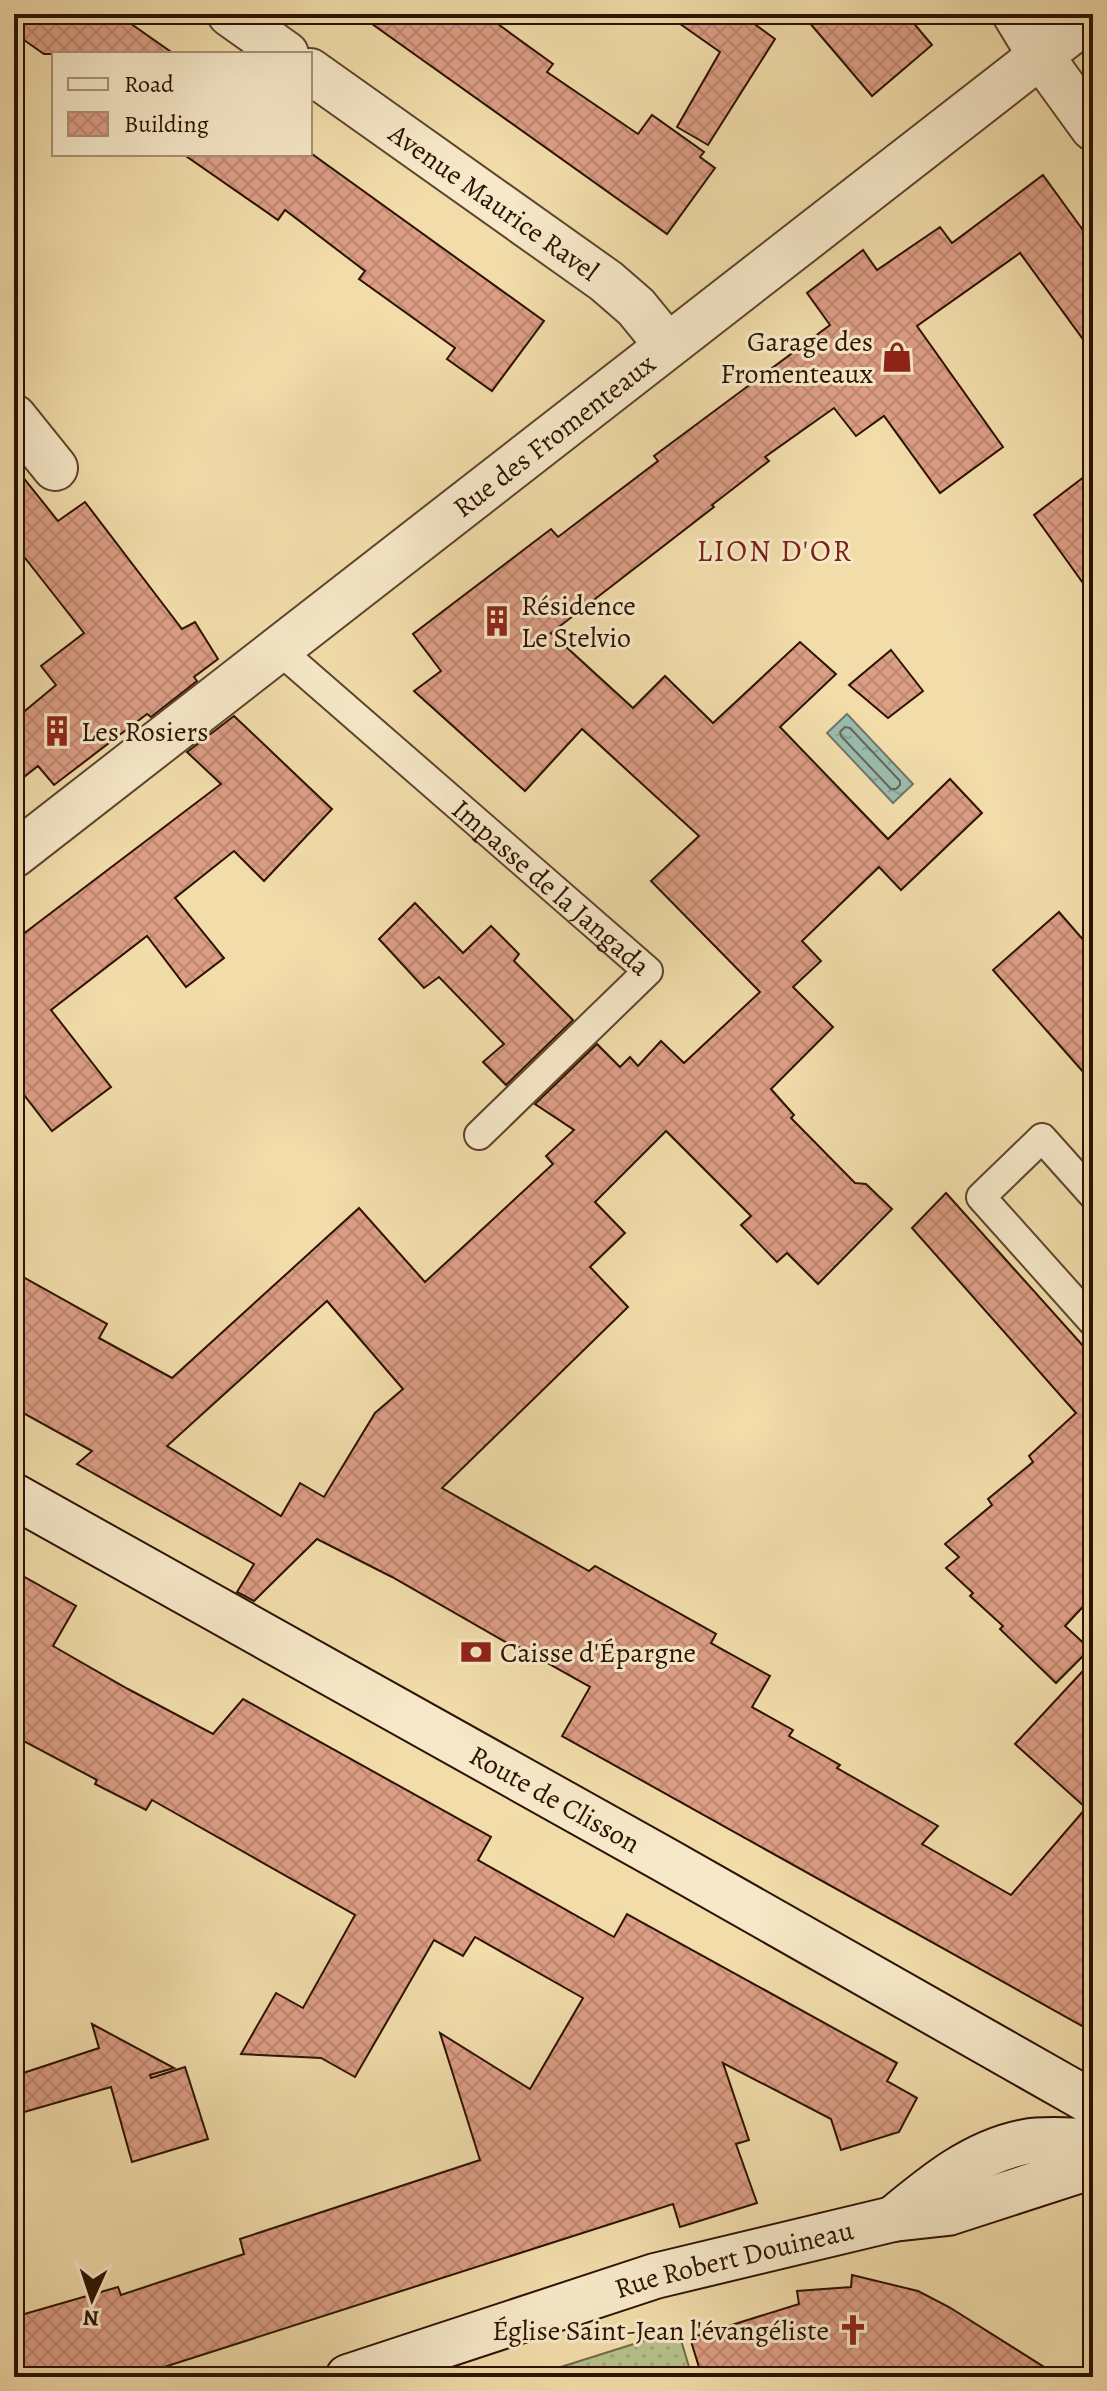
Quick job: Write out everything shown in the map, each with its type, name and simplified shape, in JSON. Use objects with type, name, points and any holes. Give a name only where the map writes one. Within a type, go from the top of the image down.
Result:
[{"type":"street","points":[[230,14],[283,52]]},
{"type":"street","points":[[1015,14],[1040,55],[1093,128]]},
{"type":"street","name":"Rue des Fromenteaux","points":[[14,855],[1093,15]]},
{"type":"street","name":"Avenue Maurice Ravel","points":[[312,72],[606,281],[636,307],[667,345]]},
{"type":"street","points":[[14,417],[55,468]]},
{"type":"street","name":"Route de Clisson","points":[[14,1496],[679,1867],[1093,2103]]},
{"type":"street","name":"Rue Robert Douineau","points":[[893,2219],[942,2179],[990,2153],[1026,2142],[1093,2141]]},
{"type":"street","name":"Rue Robert Douineau","points":[[348,2377],[655,2276],[893,2219],[948,2213],[1093,2166]]},
{"type":"lane","name":"Impasse de la Jangada","points":[[277,648],[648,971],[479,1135]]},
{"type":"lane","points":[[1093,1195],[1042,1138],[981,1197],[1093,1322]]},
{"type":"green space","points":[[678,2330],[692,2377],[529,2377]]},
{"type":"water","points":[[847,714],[913,784],[893,803],[827,733]]},
{"type":"building","points":[[14,14],[117,14],[171,52],[44,54],[14,33]]},
{"type":"building","points":[[358,14],[484,14],[553,64],[547,72],[638,134],[652,115],[704,152],[700,157],[715,168],[667,234]]},
{"type":"building","points":[[666,14],[741,14],[775,39],[708,145],[677,127],[720,52]]},
{"type":"building","points":[[802,14],[906,14],[932,45],[872,96]]},
{"type":"building","points":[[312,154],[544,321],[492,391],[447,359],[455,348],[359,279],[365,271],[285,210],[278,220],[186,156]]},
{"type":"building","points":[[1043,175],[1093,244],[1093,353],[1020,253],[917,326],[1003,447],[940,493],[884,416],[856,436],[834,408],[765,457],[769,461],[712,505],[714,507],[551,633],[633,708],[665,676],[713,723],[800,642],[836,674],[780,727],[888,839],[950,779],[982,813],[901,890],[879,867],[802,941],[821,961],[793,987],[833,1027],[771,1089],[794,1115],[791,1118],[855,1183],[866,1184],[892,1209],[818,1284],[787,1253],[777,1262],[741,1225],[751,1216],[666,1131],[595,1202],[625,1233],[590,1267],[628,1307],[442,1488],[589,1571],[595,1566],[716,1634],[711,1643],[770,1676],[752,1707],[793,1730],[789,1736],[840,1765],[837,1768],[938,1826],[922,1844],[1011,1895],[1086,1808],[1015,1744],[1093,1660],[1093,2032],[562,1736],[590,1687],[392,1577],[317,1539],[254,1601],[237,1592],[254,1564],[77,1464],[92,1451],[14,1408],[14,1272],[107,1324],[99,1338],[172,1378],[359,1208],[425,1282],[553,1164],[546,1156],[574,1130],[535,1104],[597,1044],[620,1067],[630,1057],[638,1066],[661,1041],[684,1063],[760,992],[651,881],[699,836],[582,729],[525,791],[414,691],[441,671],[413,634],[551,529],[558,537],[658,461],[654,456],[830,325],[807,293],[863,250],[877,270],[940,227],[952,243]],"holes":[[[327,1301],[403,1389],[375,1413],[324,1497],[300,1483],[281,1516],[167,1446]]]},
{"type":"building","points":[[14,466],[58,521],[85,502],[182,629],[195,622],[218,659],[194,677],[197,681],[151,717],[147,714],[54,785],[38,766],[14,785],[14,720],[56,685],[41,666],[84,633],[14,544]]},
{"type":"building","points":[[1093,470],[1093,597],[1034,515]]},
{"type":"building","points":[[891,650],[923,691],[888,718],[849,685]]},
{"type":"building","points":[[234,716],[332,809],[264,881],[234,851],[175,898],[224,958],[186,987],[147,936],[51,1010],[111,1087],[52,1131],[14,1082],[14,941],[221,784],[187,752]]},
{"type":"building","points":[[415,903],[463,953],[491,926],[519,954],[514,961],[573,1020],[506,1085],[483,1062],[504,1044],[439,977],[424,988],[379,939]]},
{"type":"building","points":[[1059,912],[1093,951],[1093,1083],[993,970]]},
{"type":"building","points":[[946,1193],[1093,1357],[1093,1596],[1065,1626],[1090,1649],[1056,1683],[1000,1629],[1003,1626],[970,1596],[973,1593],[946,1568],[959,1557],[945,1544],[992,1505],[988,1499],[1033,1462],[1029,1456],[1076,1413],[912,1228]]},
{"type":"building","points":[[14,1571],[76,1606],[53,1646],[128,1689],[213,1734],[243,1699],[491,1837],[478,1860],[614,1937],[627,1914],[897,2063],[887,2081],[917,2098],[899,2132],[841,2150],[831,2119],[723,2063],[749,2140],[736,2144],[757,2203],[680,2227],[673,2204],[133,2377],[14,2377],[14,2317],[118,2287],[121,2295],[244,2254],[240,2239],[480,2160],[440,2033],[530,2089],[583,1998],[475,1937],[463,1956],[434,1940],[355,2077],[321,2058],[241,2054],[276,1993],[303,2008],[355,1915],[152,1800],[146,1810],[14,1736]]},
{"type":"building","points":[[92,2024],[174,2068],[150,2075],[151,2078],[185,2067],[208,2139],[132,2162],[111,2087],[14,2115],[14,2076],[99,2048]]},
{"type":"building","name":"Église Saint-Jean l'évangéliste","points":[[852,2275],[918,2291],[1060,2377],[702,2377],[690,2338],[799,2304],[797,2291],[851,2287]]},
{"type":"place","name":"Garage des Fromenteaux","points":[[897,357]]},
{"type":"place","name":"Résidence Le Stelvio","points":[[497,621]]},
{"type":"place","name":"Les Rosiers","points":[[57,731]]},
{"type":"place","name":"Caisse d'Épargne","points":[[476,1652]]},
{"type":"place","name":"Église Saint-Jean l'évangéliste","points":[[853,2330]]},
{"type":"district","name":"LION D'OR","points":[[775,551]]}]
